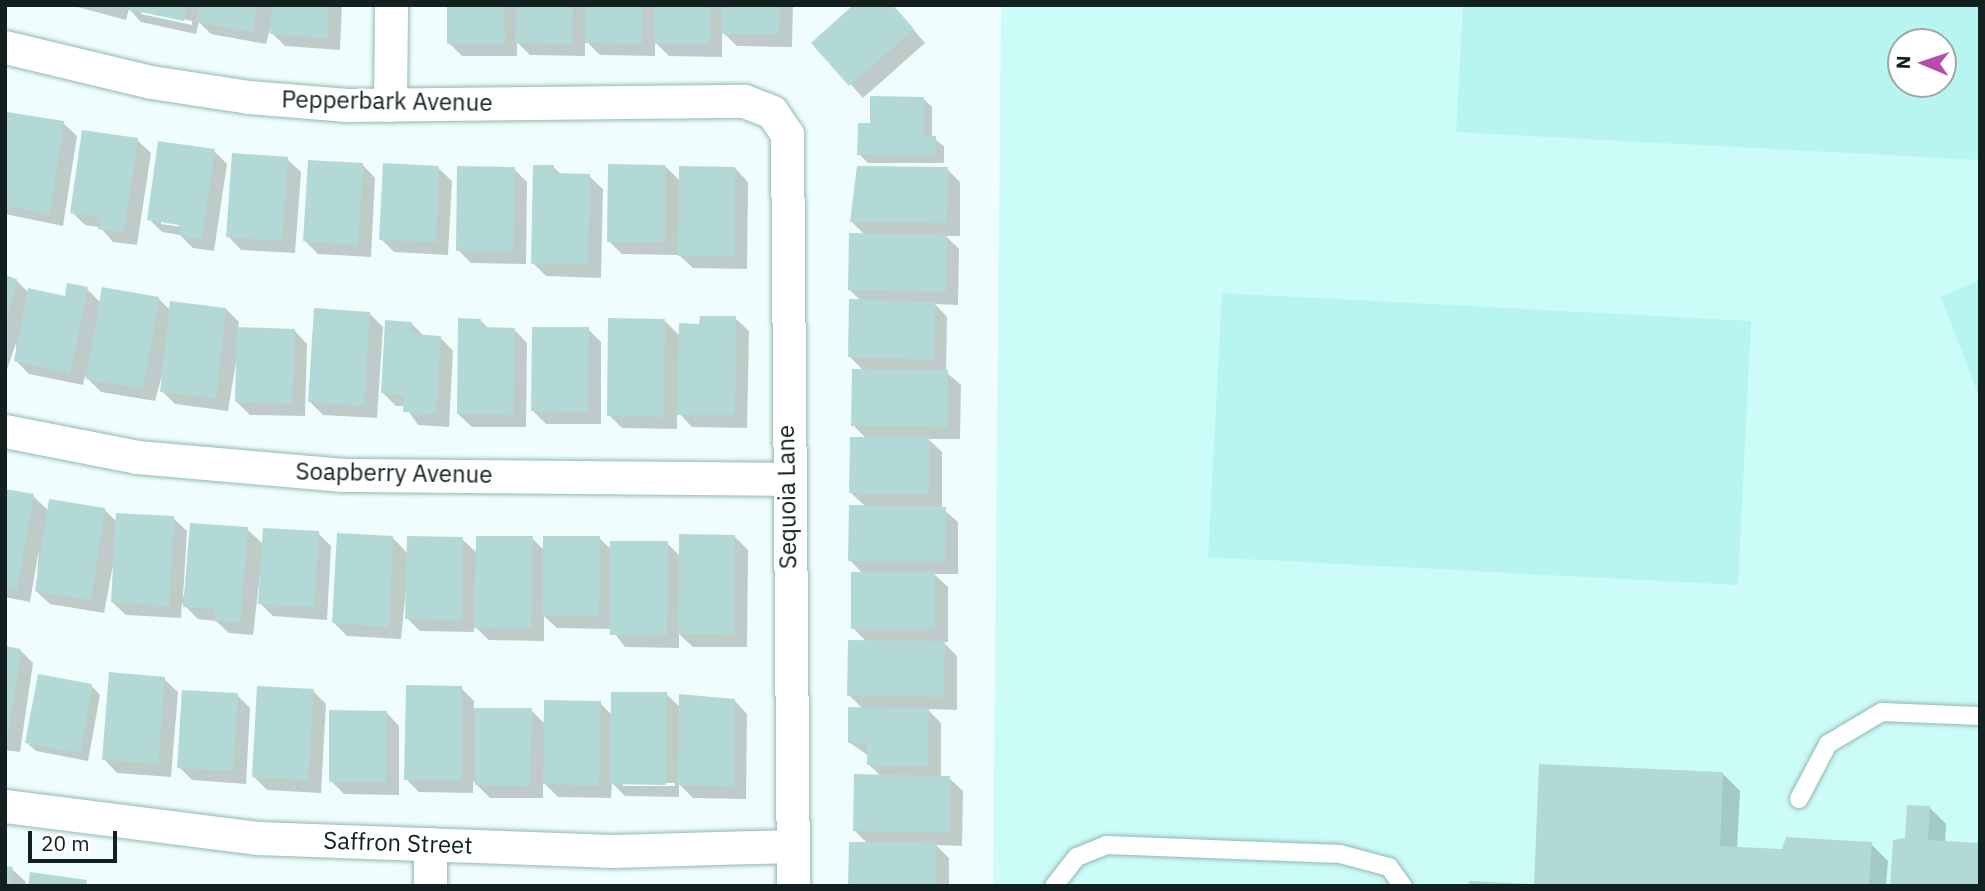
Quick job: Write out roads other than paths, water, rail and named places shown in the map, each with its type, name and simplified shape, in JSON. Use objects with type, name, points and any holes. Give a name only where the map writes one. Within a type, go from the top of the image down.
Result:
[{"type":"street","points":[[390,105],[391,5]]},
{"type":"street","name":"Pepperbark Avenue","points":[[5,47],[163,84],[249,97],[390,105],[744,102],[772,112]]},
{"type":"street","name":"Sequoia Lane","points":[[772,112],[787,134],[786,479],[793,886]]},
{"type":"street","name":"Soapberry Avenue","points":[[5,431],[137,457],[343,474],[786,479]]},
{"type":"street","name":"Saffron Street","points":[[5,806],[258,838],[613,851],[792,846]]},
{"type":"street","points":[[430,844],[430,886]]},
{"type":"lane","points":[[1799,799],[1828,744],[1882,712],[1980,716]]},
{"type":"lane","points":[[1055,886],[1077,857],[1106,845],[1340,854],[1389,867],[1403,886]]}]
